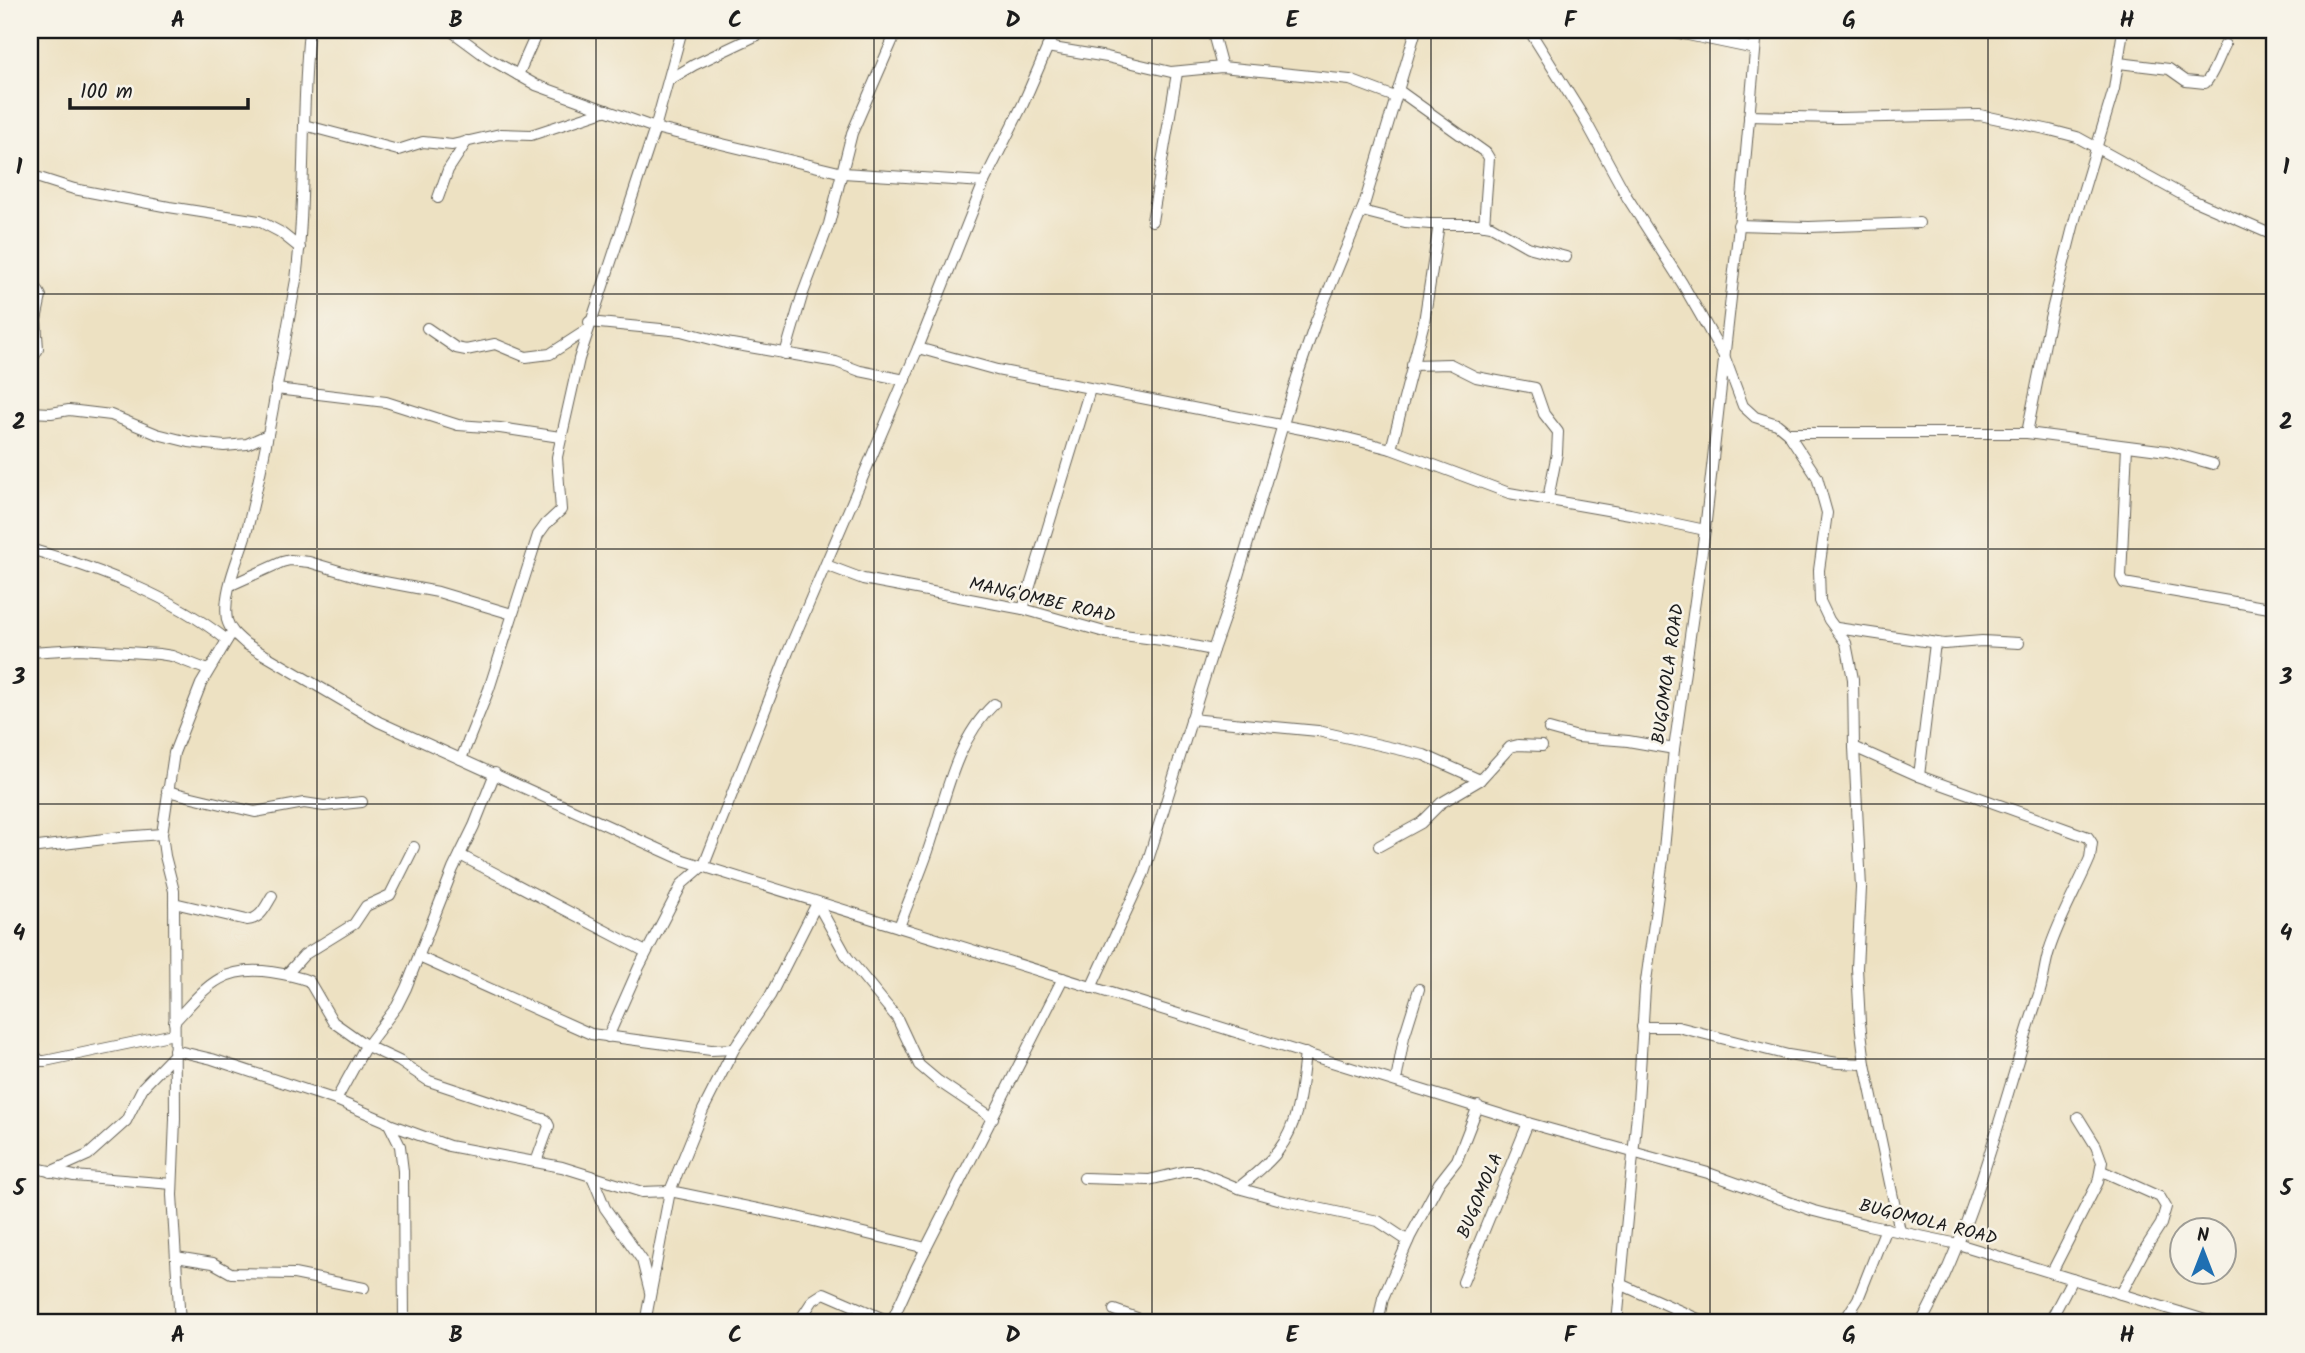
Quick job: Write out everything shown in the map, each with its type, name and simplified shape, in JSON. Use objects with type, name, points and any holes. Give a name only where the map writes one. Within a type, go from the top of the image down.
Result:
[{"type":"street","points":[[180,1323],[172,1184],[175,1119],[174,891],[162,834],[174,752],[181,729],[208,670],[230,636],[228,620],[231,585],[248,528],[276,389],[300,248],[304,82],[309,30]]},
{"type":"street","points":[[450,30],[488,58],[536,85],[655,128],[843,173],[984,182]]},
{"type":"street","points":[[518,75],[538,30]]},
{"type":"street","points":[[461,759],[489,689],[538,536],[561,510],[556,465],[560,438],[588,326],[655,128],[682,30]]},
{"type":"street","points":[[669,80],[694,65],[768,30]]},
{"type":"street","points":[[785,354],[802,296],[829,224],[855,123],[897,30]]},
{"type":"street","points":[[608,1037],[646,952],[682,884],[704,865],[788,652],[919,348],[984,182],[1023,104],[1055,30]]},
{"type":"street","points":[[1212,30],[1222,67]]},
{"type":"street","points":[[1091,988],[1143,873],[1317,321],[1362,211],[1416,30]]},
{"type":"street","points":[[1529,30],[1725,358],[1740,399],[1748,412],[1777,424],[1788,433],[1817,477],[1826,503],[1819,596],[1822,607],[1846,643],[1853,679],[1861,888],[1857,992],[1865,1064],[1900,1231]]},
{"type":"street","points":[[1664,30],[1755,50]]},
{"type":"street","name":"BUGOMOLA ROAD","points":[[1617,1323],[1645,988],[1663,859],[1674,749],[1705,530],[1725,358],[1757,30]]},
{"type":"street","points":[[2027,433],[2050,318],[2076,215],[2114,89],[2123,30]]},
{"type":"street","points":[[2119,63],[2169,69],[2186,81],[2204,83],[2211,78],[2225,45]]},
{"type":"street","points":[[1047,47],[1177,73],[1222,67],[1350,80],[1396,93],[1486,153],[1489,158],[1484,225]]},
{"type":"street","points":[[1153,221],[1177,73]]},
{"type":"street","points":[[304,125],[395,150],[424,142],[452,145],[500,134],[531,135],[607,110]]},
{"type":"street","points":[[1749,116],[1838,118],[1980,115],[2050,130],[2077,137],[2190,199],[2275,236]]},
{"type":"street","points":[[438,198],[448,170],[467,141]]},
{"type":"street","points":[[31,178],[169,208],[259,221],[280,232],[300,248]]},
{"type":"street","points":[[1362,211],[1405,222],[1484,225],[1499,229],[1528,247],[1566,257]]},
{"type":"street","points":[[1738,225],[1809,227],[1919,223]]},
{"type":"street","points":[[1391,449],[1424,322],[1438,224]]},
{"type":"street","points":[[30,285],[37,289],[41,296],[36,320],[38,349],[30,363]]},
{"type":"street","points":[[427,328],[456,348],[466,350],[495,344],[526,356],[550,354],[588,326],[674,330],[836,362],[860,371],[905,380]]},
{"type":"street","points":[[919,348],[997,370],[1391,449],[1509,493],[1705,530]]},
{"type":"street","points":[[1412,365],[1450,364],[1476,377],[1535,388],[1544,414],[1558,432],[1557,453],[1548,499]]},
{"type":"street","points":[[1023,609],[1090,388]]},
{"type":"street","points":[[276,389],[386,402],[458,425],[500,428],[560,438]]},
{"type":"street","points":[[30,412],[73,410],[111,415],[157,434],[188,442],[224,446],[247,444],[267,435]]},
{"type":"street","points":[[1788,433],[2027,433],[2186,454],[2213,464]]},
{"type":"street","points":[[2127,446],[2121,577],[2124,583],[2275,609]]},
{"type":"street","name":"BUGOMOLA ROAD","points":[[30,549],[109,575],[175,606],[338,700],[426,745],[495,773],[683,860],[1528,1123],[1708,1173],[1814,1210],[1958,1244],[2215,1323]]},
{"type":"street","points":[[231,585],[287,561],[309,562],[363,578],[438,592],[512,614]]},
{"type":"street","name":"MANG'OMBE ROAD","points":[[827,565],[863,579],[1023,609],[1108,633],[1213,650]]},
{"type":"street","points":[[1837,628],[1935,643],[2019,643]]},
{"type":"street","points":[[1919,776],[1935,643]]},
{"type":"street","points":[[30,652],[79,649],[159,654],[172,656],[208,670]]},
{"type":"street","points":[[899,927],[963,746],[984,713],[994,704]]},
{"type":"street","points":[[1191,719],[1318,731],[1420,754],[1480,780]]},
{"type":"street","points":[[1549,729],[1578,737],[1628,741],[1674,749]]},
{"type":"street","points":[[1379,846],[1422,823],[1444,800],[1480,780],[1510,747],[1542,746]]},
{"type":"street","points":[[1854,747],[1919,776],[2088,837],[2092,843],[2090,860],[2048,952],[2040,991],[2024,1034],[2004,1113],[1958,1244],[1921,1323]]},
{"type":"street","points":[[336,1100],[367,1046],[397,1006],[495,773]]},
{"type":"street","points":[[167,791],[255,812],[304,803],[324,806],[362,802]]},
{"type":"street","points":[[30,848],[162,834]]},
{"type":"street","points":[[287,974],[304,955],[354,924],[366,906],[390,895],[414,847]]},
{"type":"street","points":[[460,855],[646,952]]},
{"type":"street","points":[[174,904],[247,920],[260,915],[272,896]]},
{"type":"street","points":[[645,1323],[670,1191],[703,1110],[734,1049],[770,996],[817,903]]},
{"type":"street","points":[[817,903],[847,957],[897,1018],[919,1065],[993,1118]]},
{"type":"street","points":[[418,957],[591,1034],[711,1050],[734,1049]]},
{"type":"street","points":[[174,1022],[206,988],[228,973],[257,970],[287,974],[309,981],[333,1022],[367,1046],[399,1061],[429,1081],[546,1120],[549,1126],[536,1162]]},
{"type":"street","points":[[798,1323],[813,1300],[824,1293],[891,1323],[926,1248],[1063,978]]},
{"type":"street","points":[[1396,1081],[1404,1037],[1419,989]]},
{"type":"street","points":[[1642,1027],[1678,1027],[1788,1055],[1838,1063],[1865,1064]]},
{"type":"street","points":[[30,1051],[40,1061],[45,1061],[174,1034]]},
{"type":"street","points":[[174,1052],[222,1062],[336,1100],[389,1124],[449,1146],[536,1162],[642,1192],[670,1191],[797,1217],[926,1248]]},
{"type":"street","points":[[50,1172],[88,1155],[126,1121],[143,1087],[174,1052]]},
{"type":"street","points":[[1238,1188],[1272,1158],[1287,1138],[1300,1102],[1305,1053]]},
{"type":"street","points":[[1378,1323],[1384,1298],[1408,1241],[1434,1192],[1457,1160],[1478,1106]]},
{"type":"street","points":[[2052,1272],[2102,1171],[2103,1165],[2098,1151],[2078,1117]]},
{"type":"street","name":"BUGOMOLA","points":[[1463,1282],[1528,1123]]},
{"type":"street","points":[[389,1124],[400,1146],[403,1171],[404,1323]]},
{"type":"street","points":[[30,1167],[50,1172],[172,1184]]},
{"type":"street","points":[[1084,1178],[1149,1180],[1191,1170],[1218,1178],[1238,1188],[1285,1201],[1378,1221],[1408,1241]]},
{"type":"street","points":[[2102,1171],[2160,1197],[2166,1207],[2161,1224],[2121,1294]]},
{"type":"street","points":[[592,1176],[605,1208],[642,1260],[651,1296]]},
{"type":"street","points":[[1843,1323],[1863,1289],[1886,1228]]},
{"type":"street","points":[[176,1257],[213,1263],[231,1273],[294,1274],[364,1288]]},
{"type":"street","points":[[2049,1323],[2071,1279]]},
{"type":"street","points":[[1620,1284],[1707,1323]]},
{"type":"street","points":[[1114,1310],[1151,1323]]}]
